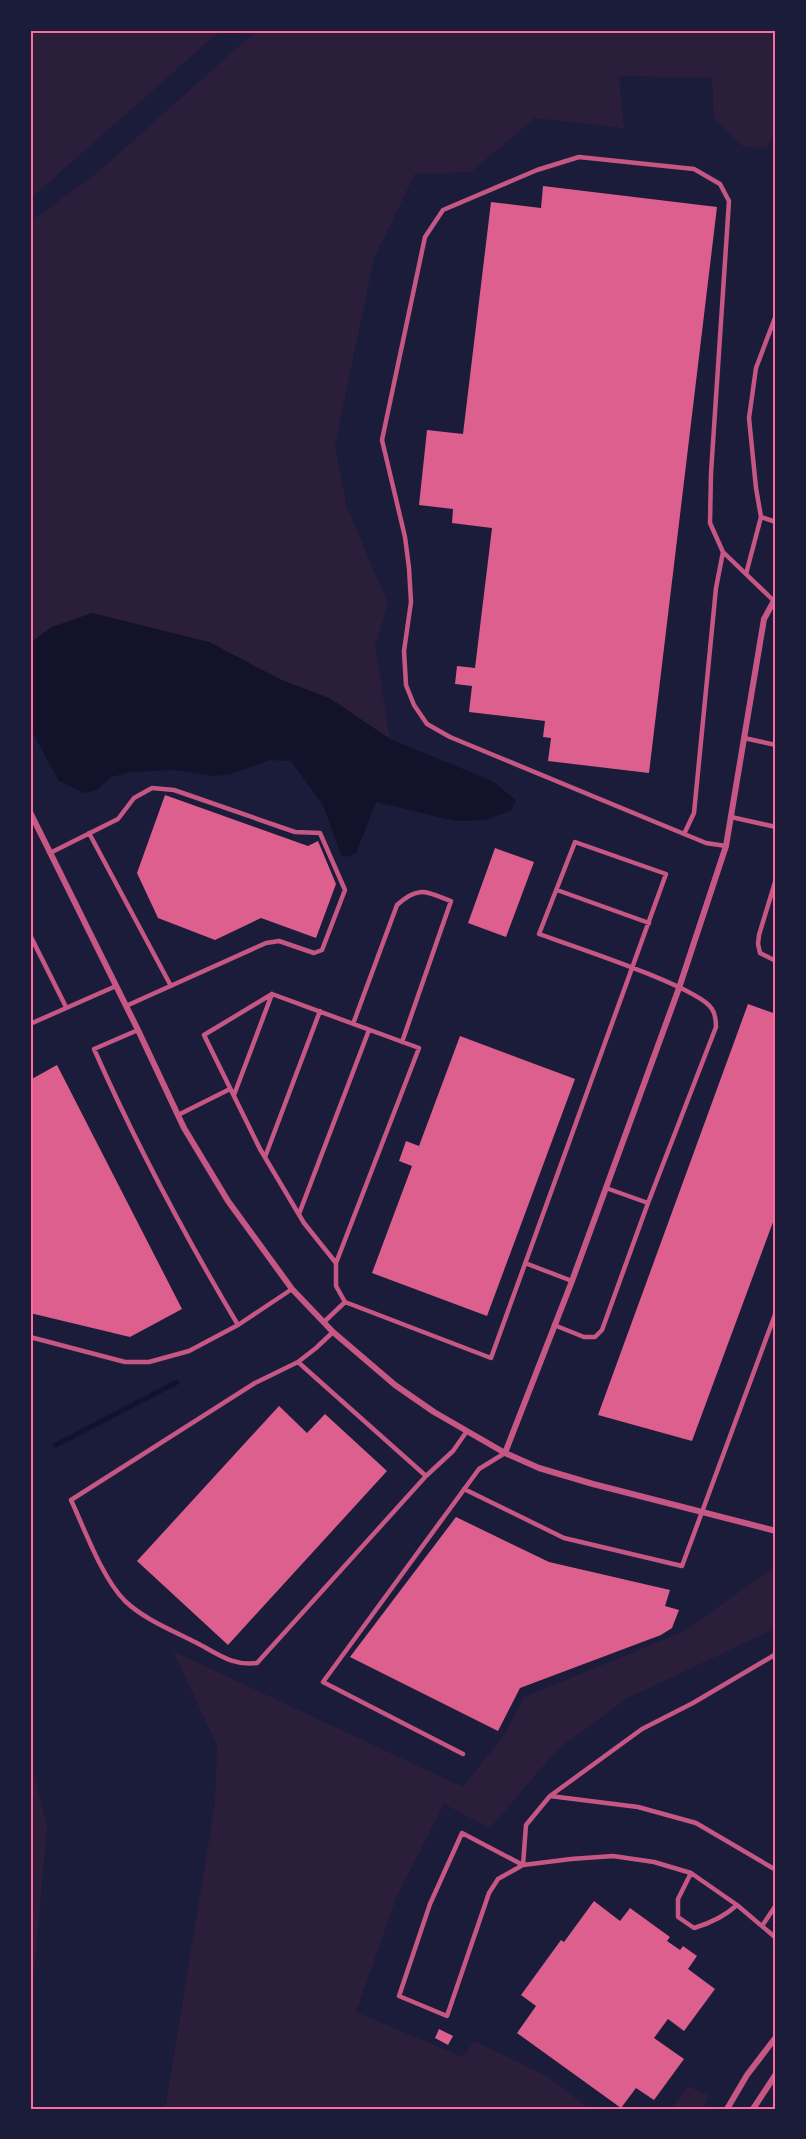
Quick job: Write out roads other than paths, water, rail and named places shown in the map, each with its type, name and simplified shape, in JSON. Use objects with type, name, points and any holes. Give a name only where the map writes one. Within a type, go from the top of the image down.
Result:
[{"type":"street","points":[[505,1453],[572,1281],[679,988],[726,846],[764,619],[775,598]]},
{"type":"street","points":[[30,812],[178,1115],[228,1201],[292,1289],[333,1332],[395,1385],[505,1453],[550,1472],[776,1531]]},
{"type":"street","points":[[726,2109],[747,2075],[776,2037]]},
{"type":"street","points":[[753,2109],[776,2074]]},
{"type":"lane","points":[[726,846],[705,843],[450,737],[427,724],[414,705],[406,685],[404,651],[411,602],[409,568],[405,537],[382,440],[425,237],[443,210],[537,170],[579,157],[694,169],[720,184],[729,201],[711,473],[711,524],[723,552],[775,598]]},
{"type":"lane","points":[[746,574],[761,517],[749,418],[756,368],[776,315]]},
{"type":"lane","points":[[761,517],[776,522]]},
{"type":"lane","points":[[684,834],[694,813],[716,588],[723,552]]},
{"type":"lane","points":[[744,738],[776,745]]},
{"type":"lane","points":[[50,853],[118,819],[134,798],[152,788],[174,790],[295,832],[320,833],[345,890],[322,950],[314,953],[279,941],[266,943],[126,1006]]},
{"type":"lane","points":[[731,817],[776,827]]},
{"type":"lane","points":[[89,833],[171,986]]},
{"type":"lane","points":[[272,994],[419,1048],[336,1263],[336,1286],[345,1302],[490,1358],[632,968],[649,923],[666,874],[575,842],[539,934],[632,968],[679,988],[711,1007],[716,1018],[716,1027],[602,1330],[595,1337],[584,1336],[554,1325]]},
{"type":"lane","points":[[776,879],[758,944],[760,953],[776,961]]},
{"type":"lane","points":[[556,890],[649,923]]},
{"type":"lane","points":[[353,1024],[397,905],[408,896],[423,891],[451,901],[402,1042]]},
{"type":"lane","points":[[30,935],[66,1007]]},
{"type":"lane","points":[[30,1024],[116,986]]},
{"type":"lane","points":[[272,994],[204,1035],[265,1157],[299,1214],[336,1263]]},
{"type":"lane","points":[[234,1095],[272,994]]},
{"type":"lane","points":[[265,1157],[320,1011]]},
{"type":"lane","points":[[138,1030],[94,1049],[121,1110],[193,1250],[238,1325]]},
{"type":"lane","points":[[299,1214],[369,1030]]},
{"type":"lane","points":[[178,1115],[230,1089]]},
{"type":"lane","points":[[606,1188],[648,1203]]},
{"type":"lane","points":[[525,1263],[572,1281]]},
{"type":"lane","points":[[30,1336],[125,1362],[149,1362],[189,1351],[238,1325],[292,1289]]},
{"type":"lane","points":[[324,1322],[345,1302]]},
{"type":"lane","points":[[464,1489],[564,1538],[682,1566],[776,1312]]},
{"type":"lane","points":[[333,1332],[298,1362],[255,1383],[71,1500],[109,1581],[138,1611],[226,1659],[243,1665],[257,1663],[426,1476],[453,1451],[467,1431]]},
{"type":"lane","points":[[298,1362],[426,1476]]},
{"type":"lane","points":[[463,1754],[323,1682],[479,1469],[505,1453]]},
{"type":"lane","points":[[523,1865],[526,1825],[550,1796],[642,1729],[693,1703],[776,1654]]},
{"type":"lane","points":[[550,1796],[638,1807],[696,1823],[776,1870]]},
{"type":"lane","points":[[523,1865],[462,1833],[430,1904],[399,1996],[447,2016],[489,1893],[498,1879],[523,1865],[613,1856],[654,1862],[691,1873],[737,1905],[776,1938]]},
{"type":"lane","points":[[691,1873],[678,1899],[678,1917],[686,1924],[694,1928],[708,1924],[723,1917],[737,1905]]},
{"type":"lane","points":[[762,1926],[776,1905]]},
{"type":"waterway","points":[[56,1445],[177,1382]]}]
